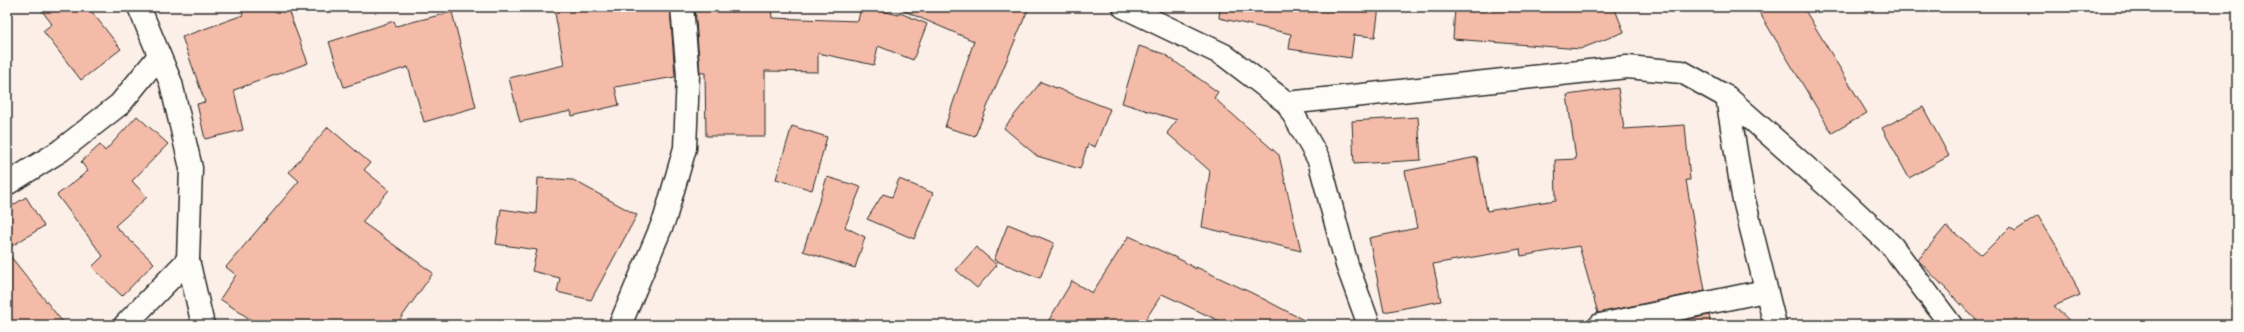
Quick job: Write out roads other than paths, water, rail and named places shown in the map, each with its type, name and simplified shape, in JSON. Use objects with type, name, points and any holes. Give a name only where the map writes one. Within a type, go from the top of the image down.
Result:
[{"type":"street","points":[[139,7],[171,83],[191,168],[188,260],[203,325]]},
{"type":"street","points":[[620,325],[666,218],[685,148],[688,74],[682,7]]},
{"type":"street","points":[[1124,7],[1224,55],[1287,103],[1319,160],[1346,265],[1369,325]]},
{"type":"street","points":[[7,184],[60,151],[120,104],[159,56]]},
{"type":"street","points":[[1287,103],[1627,67],[1682,72],[1727,97],[1842,199],[1892,246],[1951,325]]},
{"type":"street","points":[[1727,97],[1743,196],[1765,291],[1775,325]]},
{"type":"street","points":[[125,325],[188,260]]},
{"type":"street","points":[[1600,325],[1765,291]]}]
